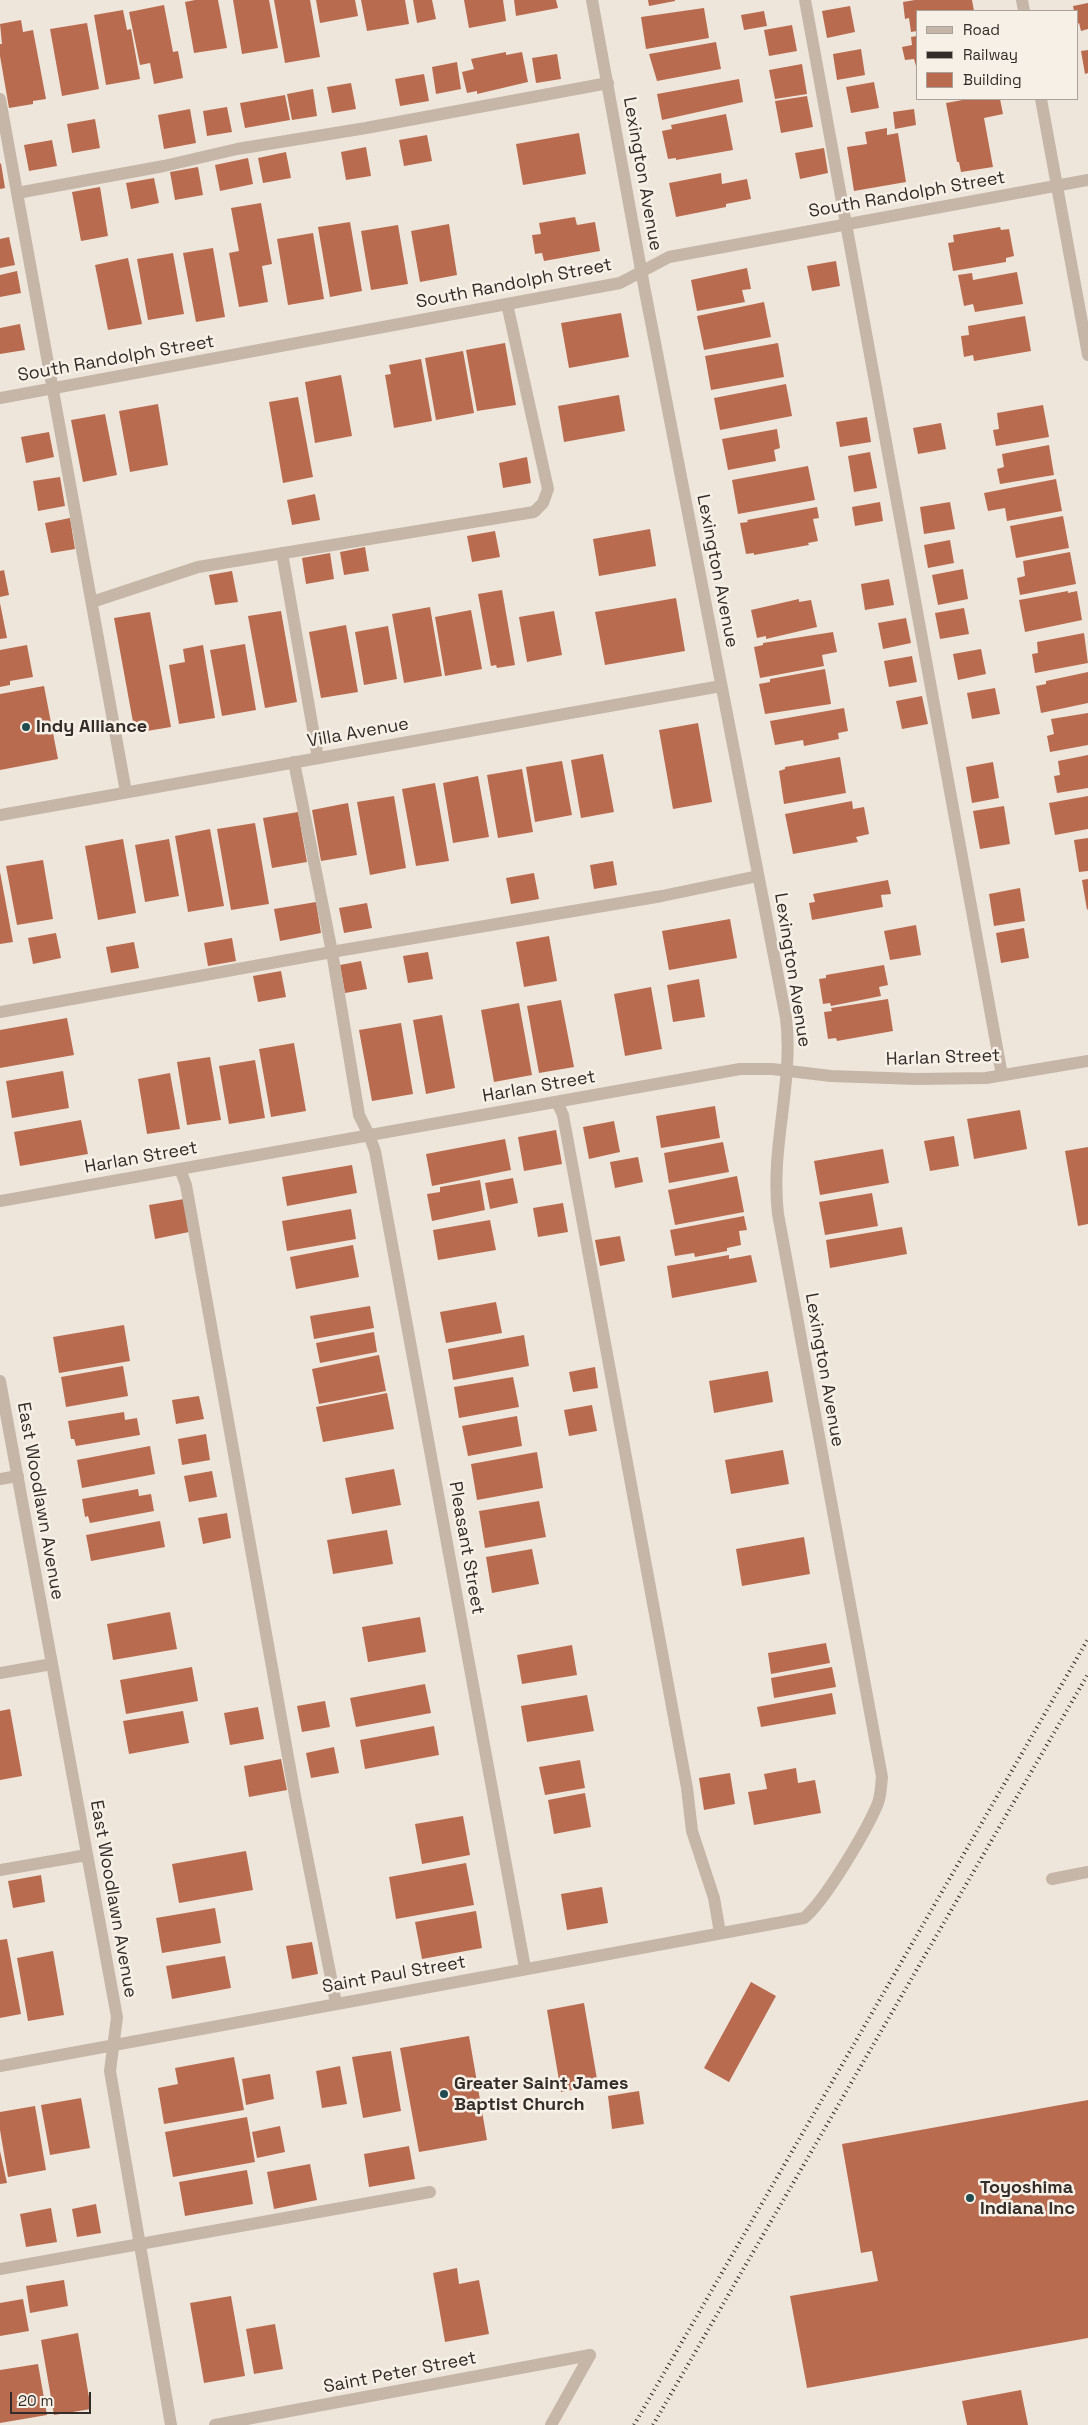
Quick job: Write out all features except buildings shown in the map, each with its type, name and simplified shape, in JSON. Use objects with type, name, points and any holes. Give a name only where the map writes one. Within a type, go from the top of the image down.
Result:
[{"type":"street","name":"Lexington Avenue","points":[[592,0],[786,1018],[790,1047],[777,1146],[778,1214],[882,1776],[878,1803],[851,1852],[811,1912],[804,1918],[794,1920]]},
{"type":"street","points":[[805,0],[1002,1075]]},
{"type":"street","points":[[17,193],[164,166],[237,148],[366,128],[608,83]]},
{"type":"street","points":[[0,99],[126,792]]},
{"type":"street","points":[[1041,100],[1088,354]]},
{"type":"street","name":"South Randolph Street","points":[[0,398],[620,283],[669,257],[1088,180]]},
{"type":"street","points":[[92,602],[198,567],[534,512],[543,503],[548,489],[507,304]]},
{"type":"street","points":[[282,553],[318,758]]},
{"type":"street","name":"Villa Avenue","points":[[0,815],[722,686]]},
{"type":"street","name":"Pleasant Street","points":[[294,762],[332,952],[359,1115],[375,1151],[525,1968]]},
{"type":"street","points":[[0,1012],[332,952],[662,896],[758,876]]},
{"type":"street","name":"Harlan Street","points":[[0,1201],[740,1069],[759,1068],[831,1076],[916,1079],[1002,1075],[1088,1061]]},
{"type":"street","points":[[557,1102],[563,1115],[687,1788],[692,1831],[714,1898],[720,1933]]},
{"type":"street","points":[[180,1169],[186,1184],[293,1786],[336,2003]]},
{"type":"street","name":"East Woodlawn Avenue","points":[[0,1381],[117,2017],[110,2071],[142,2244],[172,2425]]},
{"type":"street","points":[[0,1479],[18,1476]]},
{"type":"street","points":[[0,1673],[52,1664]]},
{"type":"street","points":[[0,1870],[86,1855]]},
{"type":"street","points":[[1052,1879],[1088,1872]]},
{"type":"street","name":"Saint Paul Street","points":[[0,2066],[794,1920]]},
{"type":"street","points":[[0,2269],[430,2192]]},
{"type":"street","name":"Saint Peter Street","points":[[215,2425],[590,2355],[551,2425]]},
{"type":"railway","points":[[634,2425],[1088,1639]]},
{"type":"railway","points":[[653,2425],[1088,1674]]},
{"type":"place","name":"Indy Alliance","points":[[26,727]]},
{"type":"place","name":"Greater Saint James Baptist Church","points":[[444,2094]]},
{"type":"place","name":"Toyoshima Indiana Inc","points":[[970,2198]]}]
